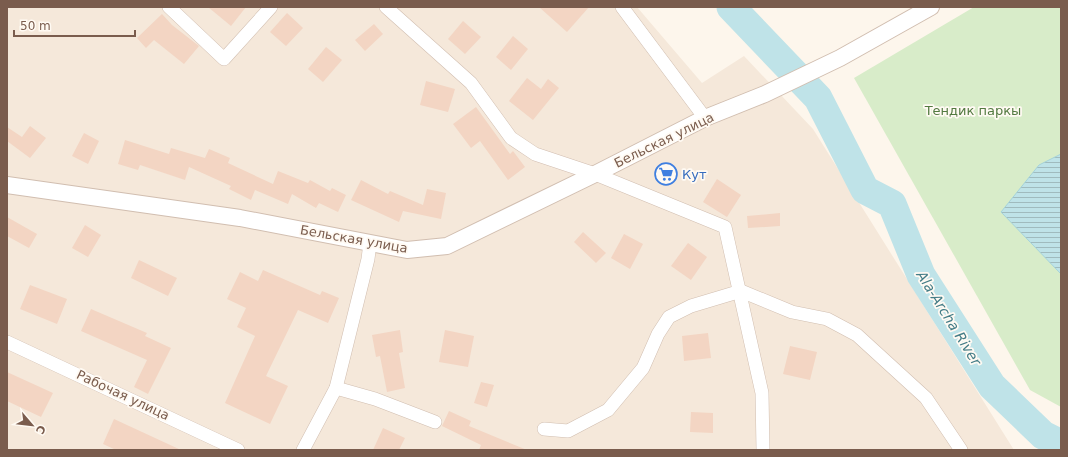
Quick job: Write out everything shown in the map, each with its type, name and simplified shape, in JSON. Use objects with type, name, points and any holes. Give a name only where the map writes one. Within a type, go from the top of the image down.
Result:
[{"type":"street","points":[[169,7],[224,59],[271,7]]},
{"type":"street","points":[[386,7],[471,83],[511,138],[535,154],[595,174],[725,227],[741,291],[762,393],[764,450]]},
{"type":"street","points":[[622,7],[705,118]]},
{"type":"street","name":"Бельская улица","points":[[7,185],[240,218],[407,250],[447,246],[595,174],[705,118],[766,94],[840,58],[931,7]]},
{"type":"street","points":[[303,450],[336,388],[368,259],[370,242]]},
{"type":"street","points":[[544,429],[568,431],[608,410],[643,368],[658,334],[669,317],[691,306],[741,291],[792,312],[827,319],[858,335],[926,398],[961,450]]},
{"type":"street","name":"Рабочая улица","points":[[7,342],[238,450]]},
{"type":"street","points":[[336,388],[375,399],[435,422]]},
{"type":"shaded area","points":[[7,7],[637,7],[702,83],[744,56],[813,129],[1014,450],[7,450]]},
{"type":"green space","name":"Тендик паркы","points":[[974,7],[1061,7],[1061,407],[1030,390],[854,78]]},
{"type":"water","points":[[1061,154],[1061,274],[1001,212],[1039,165]]},
{"type":"building","points":[[208,7],[246,7],[231,26]]},
{"type":"building","points":[[539,7],[589,7],[567,32]]},
{"type":"building","points":[[287,13],[303,28],[286,46],[270,32]]},
{"type":"building","points":[[162,14],[172,25],[199,46],[184,64],[154,40],[146,48],[137,38]]},
{"type":"building","points":[[463,21],[481,37],[465,54],[448,39]]},
{"type":"building","points":[[374,24],[383,34],[365,51],[355,40]]},
{"type":"building","points":[[513,36],[528,49],[511,70],[496,57]]},
{"type":"building","points":[[326,47],[342,60],[323,82],[308,69]]},
{"type":"building","points":[[527,78],[541,89],[548,79],[559,88],[533,120],[509,101]]},
{"type":"building","points":[[426,81],[455,89],[448,112],[420,105]]},
{"type":"building","points":[[476,107],[510,154],[513,151],[525,167],[508,180],[480,141],[471,148],[453,124]]},
{"type":"building","points":[[30,126],[46,138],[30,158],[7,141],[7,127],[22,137]]},
{"type":"building","points":[[84,133],[99,141],[88,164],[72,156]]},
{"type":"building","points":[[125,140],[169,154],[171,148],[205,158],[209,149],[230,158],[228,163],[273,184],[278,171],[308,183],[310,180],[330,191],[332,188],[346,195],[338,212],[319,203],[316,208],[292,194],[288,204],[255,190],[251,200],[229,189],[231,186],[189,167],[185,180],[140,165],[138,170],[118,164]]},
{"type":"building","points":[[717,179],[741,195],[727,217],[703,202]]},
{"type":"building","points":[[361,180],[388,194],[390,191],[423,205],[427,189],[446,193],[441,219],[403,211],[399,222],[351,200]]},
{"type":"building","points":[[780,213],[780,226],[748,228],[747,216]]},
{"type":"building","points":[[7,217],[37,234],[29,248],[7,236]]},
{"type":"building","points":[[85,225],[101,235],[88,257],[72,248]]},
{"type":"building","points":[[583,232],[606,253],[596,263],[574,242]]},
{"type":"building","points":[[624,234],[643,244],[630,269],[611,258]]},
{"type":"building","points":[[688,243],[707,257],[691,280],[671,266]]},
{"type":"building","points":[[139,260],[177,278],[168,296],[131,278]]},
{"type":"building","points":[[263,270],[320,295],[322,291],[339,298],[328,323],[298,310],[266,376],[288,386],[270,424],[225,403],[255,336],[237,327],[246,308],[227,299],[240,272],[258,281]]},
{"type":"building","points":[[30,285],[67,299],[57,324],[20,309]]},
{"type":"building","points":[[91,309],[147,333],[145,336],[171,348],[148,394],[134,387],[147,360],[81,331]]},
{"type":"building","points":[[400,330],[403,352],[399,353],[405,388],[387,392],[380,356],[376,357],[372,335]]},
{"type":"building","points":[[445,330],[474,336],[468,367],[439,362]]},
{"type":"building","points":[[708,333],[711,358],[684,361],[682,336]]},
{"type":"building","points":[[790,346],[817,352],[810,380],[783,374]]},
{"type":"building","points":[[7,372],[53,393],[41,417],[7,401]]},
{"type":"building","points":[[481,382],[494,385],[487,407],[474,403]]},
{"type":"building","points":[[449,411],[471,421],[469,426],[527,450],[479,450],[481,445],[442,426]]},
{"type":"building","points":[[691,412],[713,413],[713,433],[690,432]]},
{"type":"building","points":[[114,419],[181,450],[116,450],[103,444]]},
{"type":"building","points":[[383,428],[405,438],[399,450],[373,450]]},
{"type":"waterway","name":"Ala-Archa River","points":[[731,7],[818,98],[865,190],[892,204],[921,275],[992,386],[1043,435],[1061,444]]},
{"type":"place","name":"Кут","points":[[666,174]]}]
